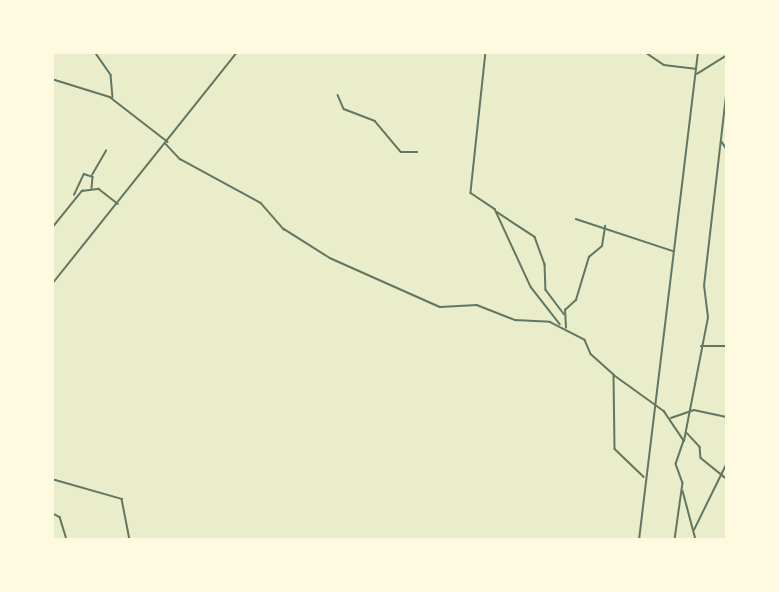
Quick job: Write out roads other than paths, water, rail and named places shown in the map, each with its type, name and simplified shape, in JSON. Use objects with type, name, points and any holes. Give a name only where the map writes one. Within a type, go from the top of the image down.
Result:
[{"type":"street","points":[[95,52],[110,72],[112,98]]},
{"type":"street","points":[[52,284],[167,143],[237,52]]},
{"type":"street","points":[[486,52],[471,193],[535,237],[545,264],[546,290],[564,314],[566,328]]},
{"type":"street","points":[[645,52],[664,65],[696,69]]},
{"type":"street","points":[[639,540],[655,404],[669,326],[673,251],[698,52]]},
{"type":"street","points":[[695,77],[726,56]]},
{"type":"street","points":[[52,79],[112,98],[167,143],[180,159],[261,203],[284,229],[330,258],[440,306],[477,305],[515,320],[566,328],[585,340],[591,354],[614,375],[655,404],[670,418],[684,441]]},
{"type":"street","points":[[338,95],[344,109],[375,121],[401,152],[417,152]]},
{"type":"street","points":[[696,540],[676,464],[686,433],[700,347],[708,318],[704,286],[726,96]]},
{"type":"street","points":[[722,141],[726,148]]},
{"type":"street","points":[[91,189],[91,176],[106,151]]},
{"type":"street","points":[[720,155],[726,152]]},
{"type":"street","points":[[52,228],[74,196],[80,177],[91,176]]},
{"type":"street","points":[[91,189],[118,204]]},
{"type":"street","points":[[74,196],[91,189]]},
{"type":"street","points":[[496,211],[531,287],[561,326]]},
{"type":"street","points":[[576,219],[604,226],[673,251]]},
{"type":"street","points":[[564,314],[576,300],[589,257],[602,246],[604,226]]},
{"type":"street","points":[[700,347],[726,346]]},
{"type":"street","points":[[614,375],[615,449],[645,481]]},
{"type":"street","points":[[670,418],[689,412],[726,417]]},
{"type":"street","points":[[686,433],[700,447],[701,458],[725,477]]},
{"type":"street","points":[[694,530],[725,477],[726,465]]},
{"type":"street","points":[[52,479],[122,499],[130,540]]},
{"type":"street","points":[[675,540],[682,490]]},
{"type":"street","points":[[52,513],[60,517],[67,540]]}]
